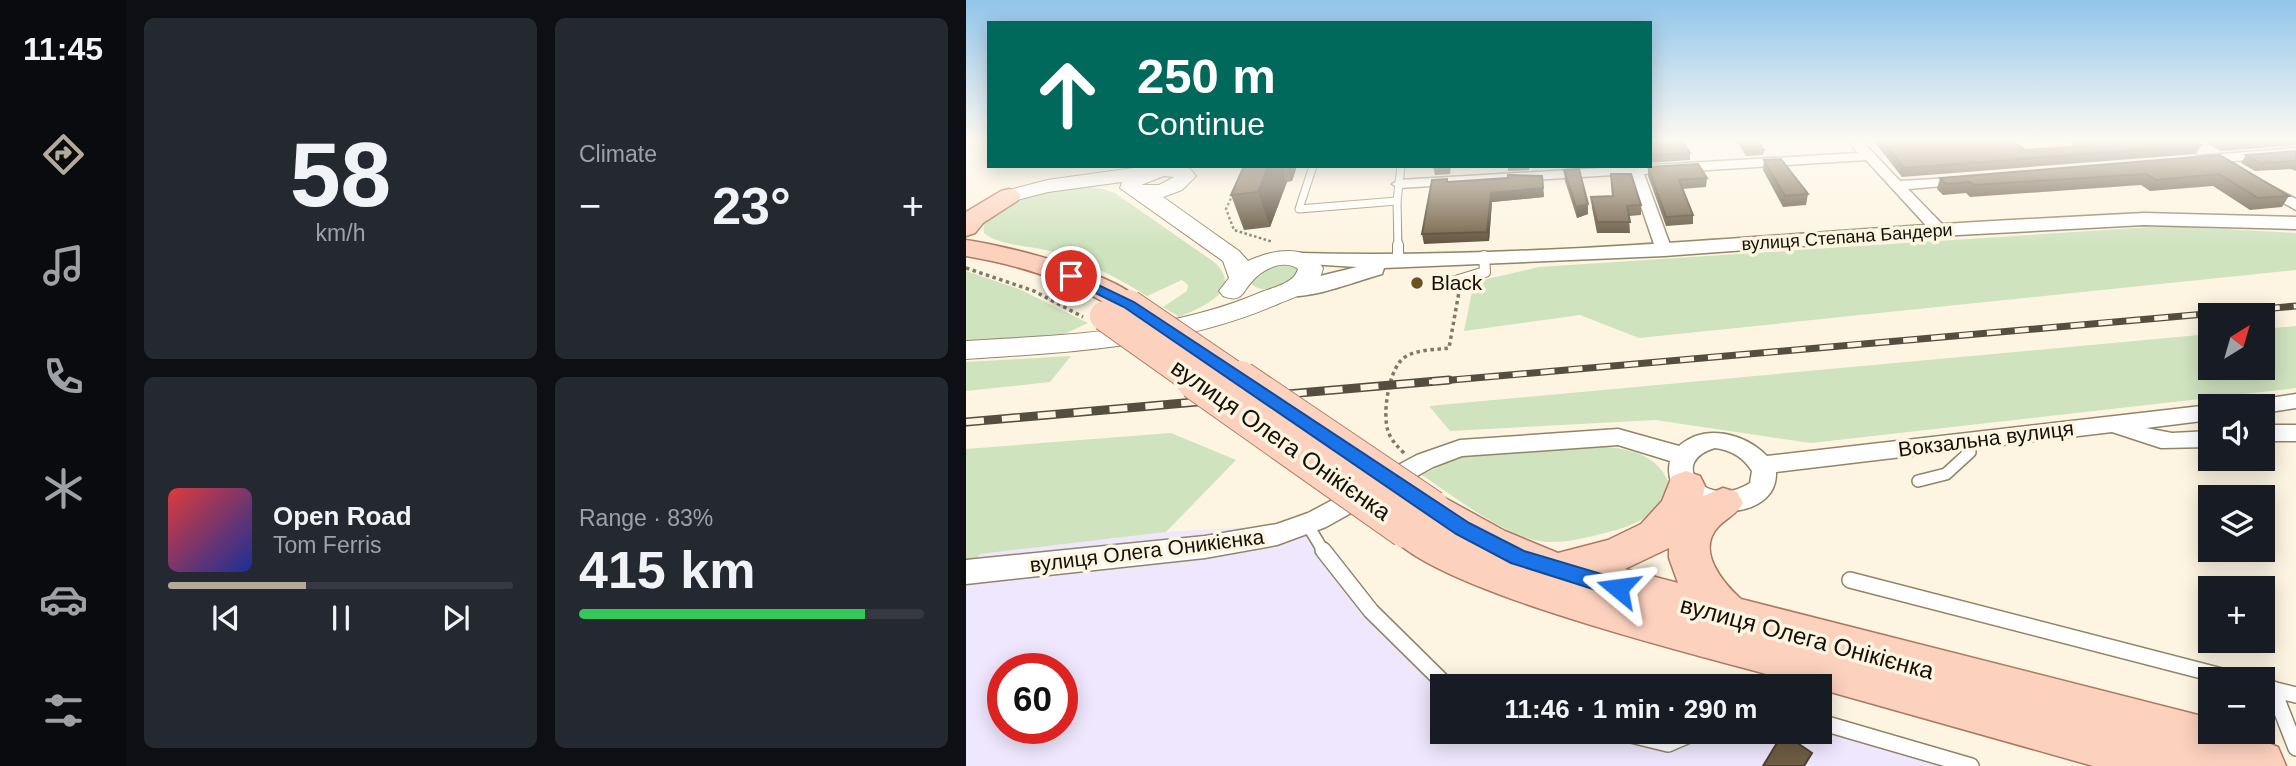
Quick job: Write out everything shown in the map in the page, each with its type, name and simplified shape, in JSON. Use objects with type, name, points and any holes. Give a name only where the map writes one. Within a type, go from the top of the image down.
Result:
[{"type":"main road","points":[[966,208],[1047,186],[1140,176]]},
{"type":"main road","points":[[1135,191],[1131,183],[1159,176]]},
{"type":"main road","points":[[1135,191],[1164,190],[1171,176]]},
{"type":"main road","points":[[1174,176],[1184,222]]},
{"type":"main road","points":[[1084,182],[1113,184],[1135,191],[1184,222],[1235,259],[1245,291],[1258,295],[1288,290]]},
{"type":"main road","points":[[966,228],[985,210],[1009,196]]},
{"type":"main road","points":[[966,350],[1109,341],[1173,328],[1237,312],[1304,282],[1311,272],[1309,264],[1292,259],[1247,255],[1220,248]]},
{"type":"main road","name":"вулиця Олега Онікієнка","points":[[970,255],[1046,281],[1108,314],[1419,519],[1465,563],[1532,589],[2167,763]]},
{"type":"main road","points":[[1173,328],[1207,310],[1240,281],[1249,269],[1262,262],[1292,259]]},
{"type":"main road","points":[[1557,571],[1617,554],[1650,538],[1676,516],[1698,482],[1712,508],[1698,521],[1689,547],[1697,579],[1712,601],[1729,617]]},
{"type":"main road","name":"вулиця Олега Онікієнка","points":[[1419,519],[1557,571],[2206,743],[2259,766]]},
{"type":"street","points":[[1399,184],[1529,176]]},
{"type":"street","points":[[1637,176],[1664,250]]},
{"type":"street","points":[[1889,176],[1939,230]]},
{"type":"street","points":[[2248,176],[2296,205]]},
{"type":"street","points":[[1899,185],[1982,178]]},
{"type":"street","name":"вулиця Степана Бандери","points":[[1292,259],[1398,262],[1484,256],[1664,250],[1939,230],[2144,219],[2296,223]]},
{"type":"street","name":"вулиця Степана Бандери","points":[[1288,290],[1313,286],[1398,262]]},
{"type":"street","points":[[2275,404],[2296,401]]},
{"type":"street","name":"Вокзальна вулиця","points":[[1762,466],[2198,414]]},
{"type":"street","points":[[2114,424],[2158,441],[2177,443],[2198,440]]},
{"type":"street","points":[[2275,433],[2296,433]]},
{"type":"street","name":"вулиця Олега Оникієнка","points":[[966,572],[1205,547],[1277,534],[1307,524],[1425,461],[1460,448],[1618,437],[1698,482]]},
{"type":"street","points":[[1722,440],[1747,448],[1762,466],[1763,481],[1754,494],[1744,500],[1698,482],[1696,445],[1722,440]]},
{"type":"lane","points":[[1310,176],[1299,209],[1397,201]]},
{"type":"lane","points":[[1398,262],[1397,201],[1400,176]]},
{"type":"lane","points":[[1436,287],[1485,272],[1484,256]]},
{"type":"lane","points":[[1918,481],[1951,471],[1970,452],[1968,441]]},
{"type":"lane","points":[[1307,524],[1336,573],[1356,597],[1435,674]]},
{"type":"lane","points":[[1850,580],[2198,670]]},
{"type":"lane","points":[[2275,690],[2296,695]]},
{"type":"lane","points":[[2275,703],[2296,748]]},
{"type":"lane","points":[[1832,725],[1971,766]]},
{"type":"path","points":[[970,255],[1034,291],[1108,314]]},
{"type":"path","points":[[1409,457],[1398,449],[1385,425],[1387,403],[1396,368],[1412,354],[1449,348],[1462,279]]},
{"type":"shaded area","points":[[1307,524],[1432,674],[1430,744],[1832,744],[1832,725],[1971,766],[966,766],[966,574],[980,554],[1166,532]]},
{"type":"green space","points":[[1078,186],[1115,193],[1214,262],[1225,281],[1223,289],[1208,303],[1179,317],[1163,307],[1187,291],[1188,285],[1182,280],[1147,296],[1078,260],[999,241],[984,233],[985,221],[992,211],[1005,204],[1036,193]]},
{"type":"green space","points":[[2166,226],[2296,233],[2296,270],[1639,338],[1580,315],[1464,331],[1474,282],[1539,267]]},
{"type":"green space","points":[[1292,263],[1300,269],[1297,277],[1279,286],[1260,289],[1249,282],[1265,265]]},
{"type":"green space","points":[[966,271],[1019,289],[1088,323],[1058,337],[966,343]]},
{"type":"green space","points":[[2296,326],[2296,388],[2243,394],[2198,394],[2198,399],[1811,443],[1655,420],[1450,431],[1429,406],[2198,335],[2198,380],[2275,380],[2275,328]]},
{"type":"green space","points":[[1071,356],[1050,382],[966,391],[966,362]]},
{"type":"green space","points":[[1171,433],[1236,460],[1166,532],[980,554],[966,574],[966,449]]},
{"type":"green space","points":[[1583,446],[1622,449],[1646,457],[1656,464],[1670,486],[1659,505],[1646,517],[1620,529],[1562,542],[1546,542],[1531,539],[1498,525],[1422,475],[1471,454]]},
{"type":"building","points":[[1240,176],[1264,176],[1258,192],[1231,195]]},
{"type":"building","points":[[1508,176],[1542,176],[1543,188],[1491,193],[1487,232],[1422,234],[1432,180],[1447,179],[1447,182],[1508,178]]},
{"type":"building","points":[[1566,176],[1581,176],[1588,204],[1576,207]]},
{"type":"building","points":[[1611,176],[1632,176],[1641,205],[1627,206],[1630,222],[1597,222],[1591,197],[1613,196]]},
{"type":"building","points":[[1651,176],[1706,176],[1707,178],[1679,180],[1693,215],[1666,217]]},
{"type":"building","points":[[1773,176],[1794,176],[1808,194],[1785,196]]},
{"type":"building","points":[[2119,176],[1974,185],[1970,182],[1946,184],[1940,178]]},
{"type":"building","points":[[2149,176],[2201,176],[2156,180]]},
{"type":"building","points":[[2222,176],[2255,176],[2289,196],[2258,198]]},
{"type":"building","points":[[1776,744],[1799,744],[1812,753],[1804,766],[1763,766]]},
{"type":"railway","points":[[1429,382],[2296,306]]},
{"type":"railway","points":[[966,422],[1449,380]]},
{"type":"place","name":"Black","points":[[1417,283]]},
{"type":"route","points":[[1071,276],[1129,304],[1462,528],[1518,557],[1618,588]]}]
